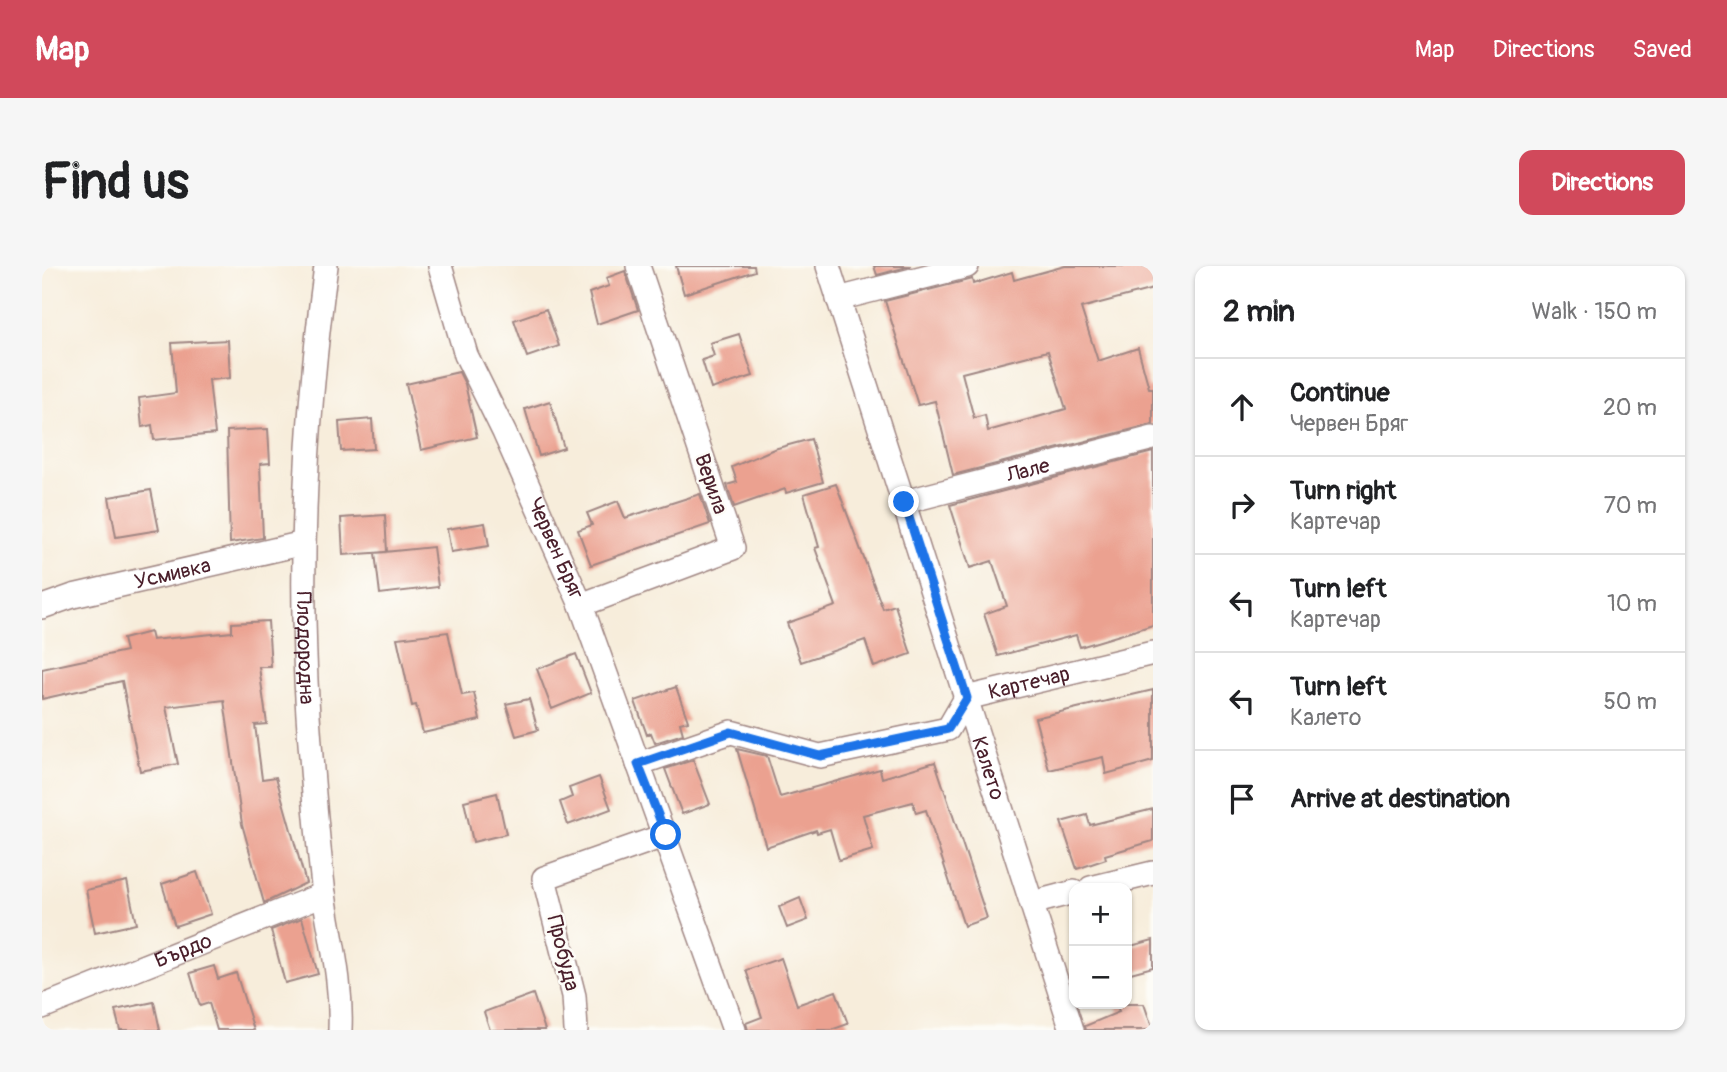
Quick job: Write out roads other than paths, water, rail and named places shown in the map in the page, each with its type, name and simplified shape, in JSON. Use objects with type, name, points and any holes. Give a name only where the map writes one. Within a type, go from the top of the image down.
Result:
[{"type":"street","name":"Плодородна","points":[[326,266],[313,363],[304,543],[307,713],[324,894],[342,992],[340,1030]]},
{"type":"street","name":"Червен Бряг","points":[[440,266],[467,355],[581,606],[666,835],[734,1030]]},
{"type":"street","name":"Верила","points":[[581,606],[733,548],[638,266]]},
{"type":"street","name":"Калето","points":[[828,266],[1072,1030]]},
{"type":"street","points":[[838,299],[967,266]]},
{"type":"street","name":"Лале","points":[[904,502],[1153,438]]},
{"type":"street","name":"Усмивка","points":[[42,607],[74,596],[304,543]]},
{"type":"street","name":"Картечар","points":[[638,764],[731,732],[820,756],[948,729],[967,698],[1153,653]]},
{"type":"street","name":"Пробуда","points":[[576,1030],[574,996],[544,878],[666,835]]},
{"type":"street","points":[[1112,883],[1153,873]]},
{"type":"street","points":[[1032,903],[1069,893]]},
{"type":"street","name":"Бърдо","points":[[42,1007],[324,894]]}]
